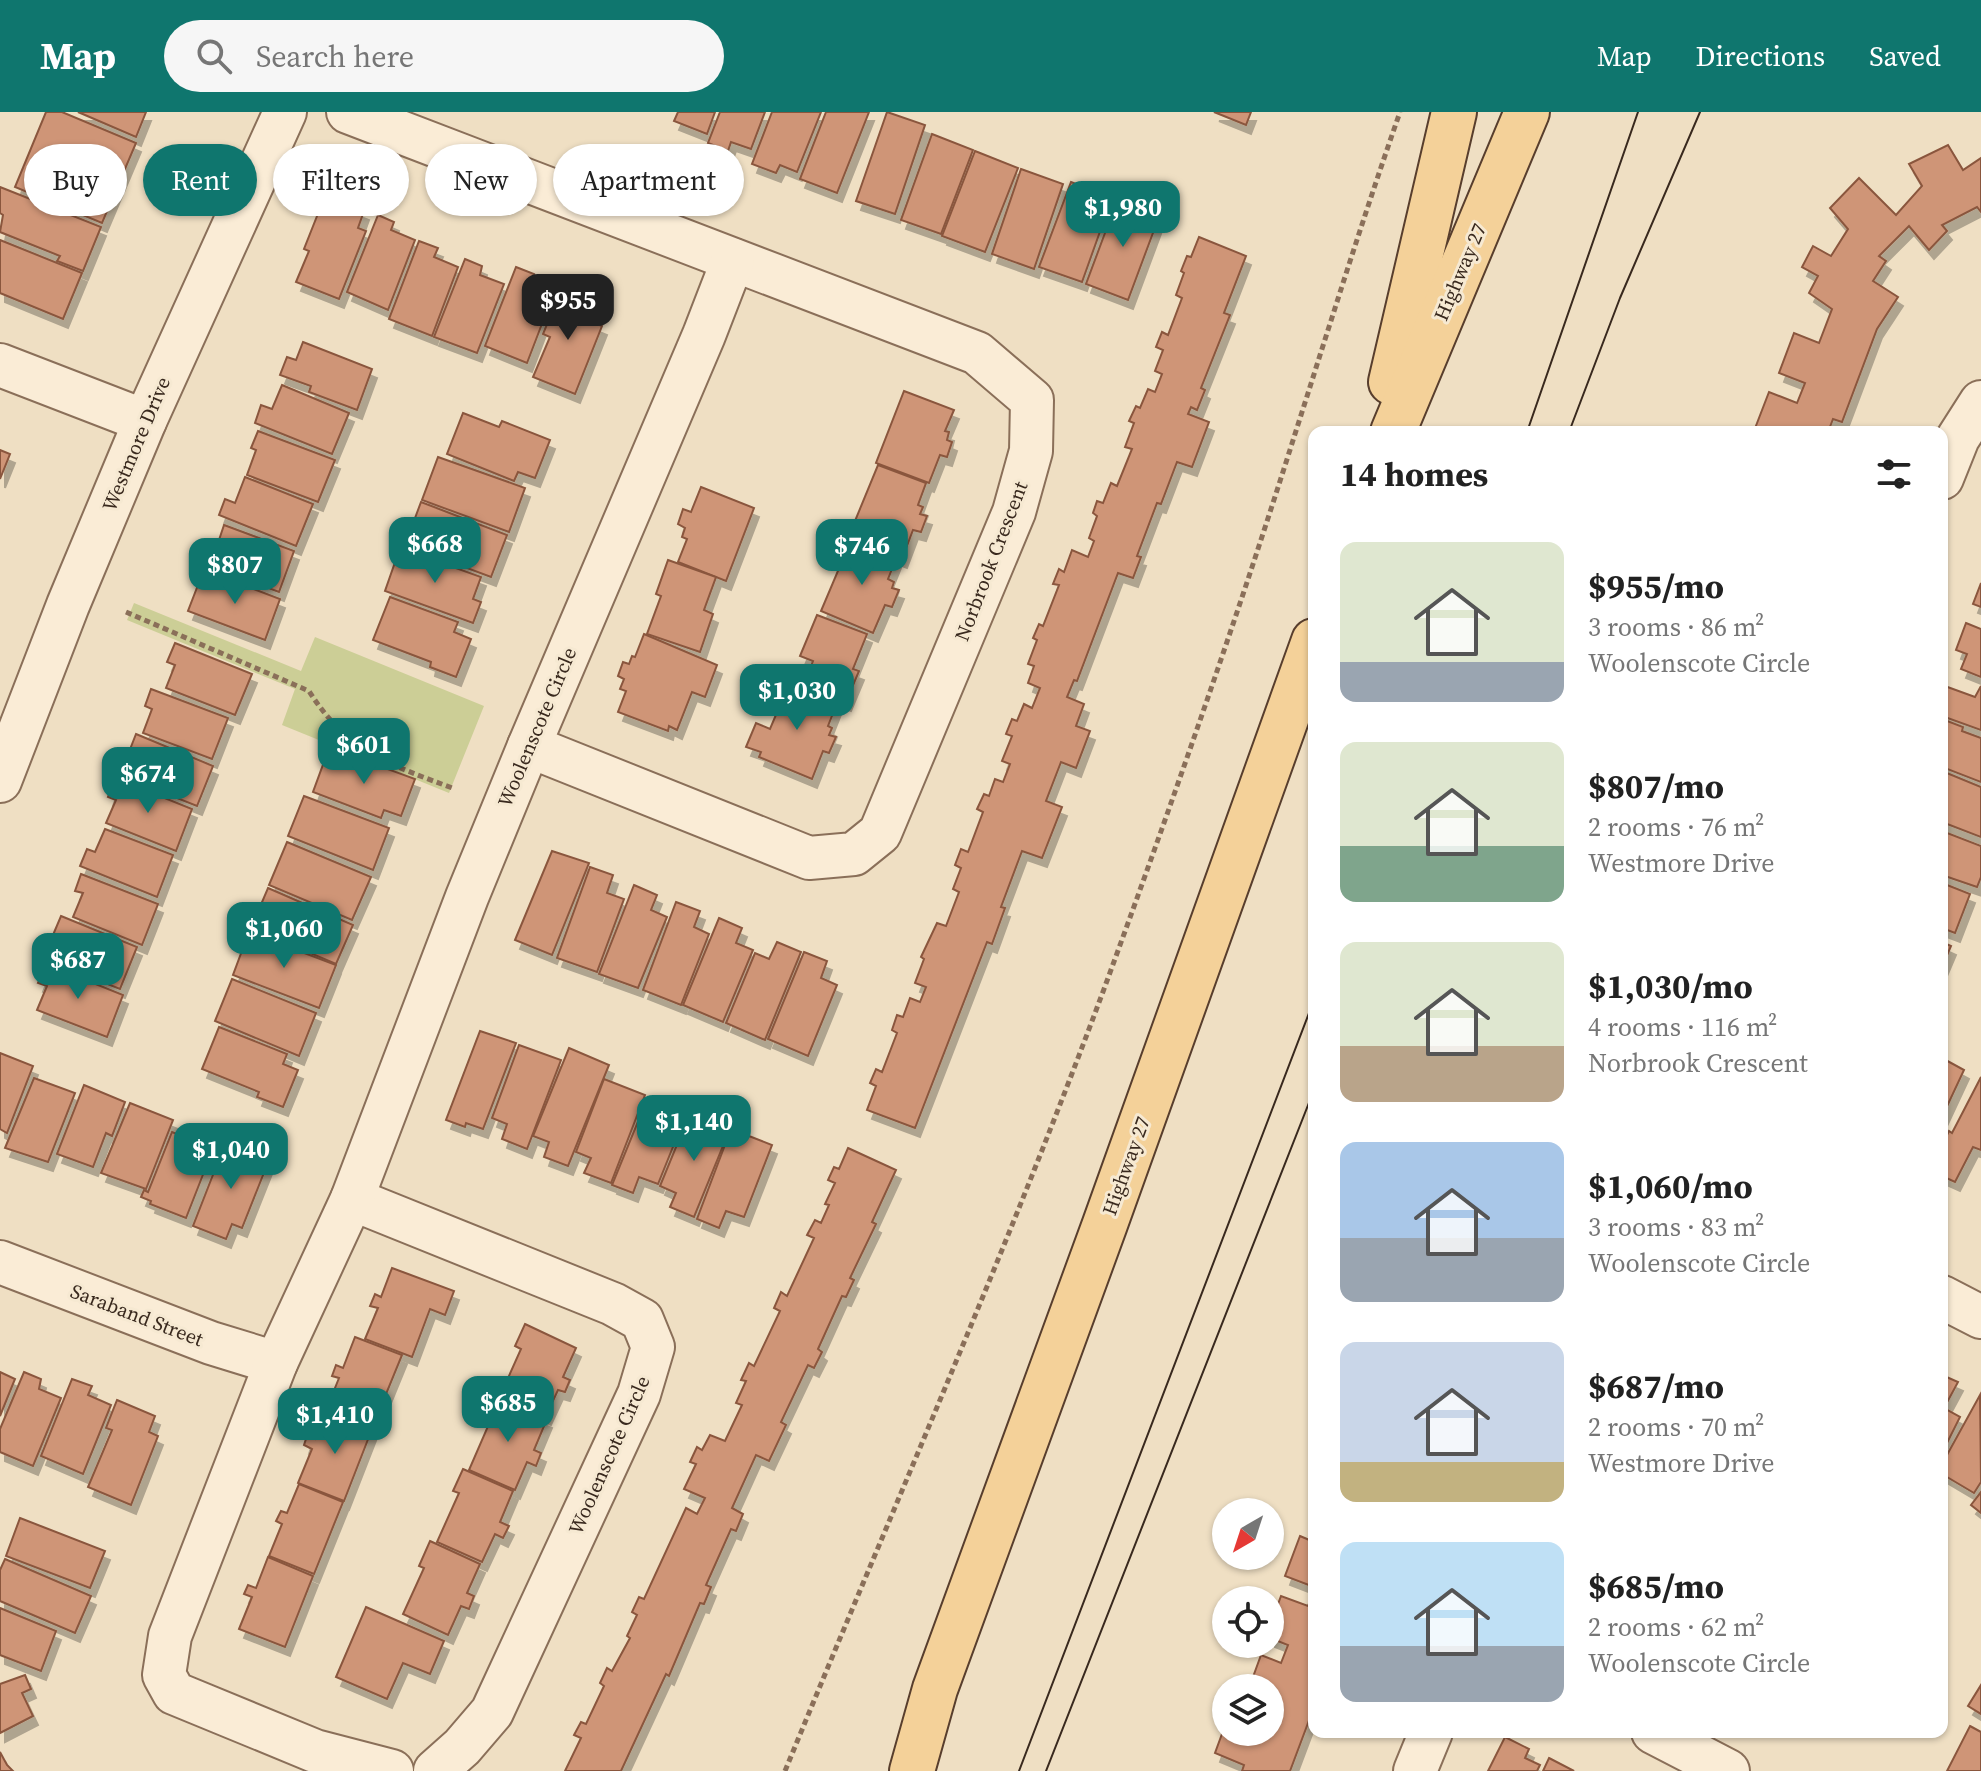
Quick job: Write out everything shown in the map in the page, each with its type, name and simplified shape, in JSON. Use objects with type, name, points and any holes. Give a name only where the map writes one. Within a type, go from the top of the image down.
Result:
[{"type":"main road","name":"Highway 27","points":[[1380,426],[1454,112]]},
{"type":"main road","name":"Highway 27","points":[[1396,426],[1527,112]]},
{"type":"main road","name":"Highway 27","points":[[912,1771],[935,1689],[1308,658]]},
{"type":"main road","name":"Highway 27","points":[[892,1771],[935,1689]]},
{"type":"street","name":"Westmore Drive","points":[[0,781],[68,605],[145,421],[285,112]]},
{"type":"street","name":"Norbrook Crescent","points":[[348,112],[977,353],[1032,400],[1031,451],[1014,512],[880,833],[854,854],[809,858],[529,746]]},
{"type":"street","name":"Woolenscote Circle","points":[[392,1771],[315,1751],[174,1693],[164,1675],[170,1636],[276,1363],[352,1199],[467,897],[733,260]]},
{"type":"street","points":[[0,365],[145,421]]},
{"type":"street","points":[[1948,463],[1958,438],[1981,402]]},
{"type":"street","name":"Woolenscote Circle","points":[[352,1199],[613,1304],[642,1320],[653,1347],[639,1394],[492,1712],[462,1747],[435,1771]]},
{"type":"street","name":"Saraband Street","points":[[0,1262],[211,1343],[276,1363]]},
{"type":"street","points":[[1948,1300],[1981,1317]]},
{"type":"street","points":[[1415,1771],[1429,1738]]},
{"type":"street","points":[[1665,1738],[1728,1771]]},
{"type":"path","points":[[785,1771],[993,1275],[1103,990],[1257,551],[1355,241],[1400,112]]},
{"type":"path","points":[[126,612],[309,691],[322,712],[351,741],[387,762],[455,789]]},
{"type":"green space","points":[[134,603],[301,671],[315,637],[484,706],[449,793],[282,725],[295,689],[127,620]]},
{"type":"building","points":[[46,112],[62,112],[136,143],[127,164],[127,144],[33,144]]},
{"type":"building","points":[[78,112],[146,112],[136,137]]},
{"type":"building","points":[[678,112],[715,112],[707,134],[674,121]]},
{"type":"building","points":[[720,112],[765,112],[751,149],[744,144],[731,142],[708,143]]},
{"type":"building","points":[[772,112],[821,112],[797,172],[780,165],[776,173],[752,164]]},
{"type":"building","points":[[826,112],[869,112],[837,193],[800,179]]},
{"type":"building","points":[[887,112],[925,125],[895,214],[856,201]]},
{"type":"building","points":[[1214,112],[1251,112],[1246,125]]},
{"type":"building","points":[[932,134],[973,150],[941,234],[901,220]]},
{"type":"building","points":[[1948,145],[1963,170],[1981,158],[1981,212],[1977,207],[1942,225],[1947,231],[1929,250],[1909,226],[1879,256],[1886,261],[1873,281],[1898,297],[1877,329],[1842,422],[1833,419],[1830,426],[1756,426],[1769,392],[1797,403],[1805,383],[1779,373],[1794,333],[1819,343],[1832,309],[1809,293],[1818,276],[1802,267],[1813,246],[1831,256],[1848,229],[1830,208],[1859,178],[1896,215],[1922,186],[1909,164]]},
{"type":"building","points":[[975,151],[1018,168],[985,252],[942,236]]},
{"type":"building","points":[[24,165],[24,191],[15,187]]},
{"type":"building","points":[[1021,169],[1063,184],[1034,269],[992,254]]},
{"type":"building","points":[[1071,182],[1112,198],[1082,282],[1039,267]]},
{"type":"building","points":[[0,187],[24,197],[24,216],[73,216],[101,227],[83,271],[57,261],[60,256],[0,232],[3,215],[0,213]]},
{"type":"building","points":[[1118,198],[1160,214],[1128,300],[1086,284]]},
{"type":"building","points":[[85,216],[105,216],[102,223]]},
{"type":"building","points":[[317,216],[362,216],[358,228],[366,231],[339,299],[296,282],[309,251],[304,249]]},
{"type":"building","points":[[378,216],[394,222],[391,230],[415,240],[388,310],[347,292]]},
{"type":"building","points":[[1199,237],[1246,256],[1224,313],[1230,315],[1201,388],[1205,390],[1197,410],[1191,407],[1188,414],[1209,422],[1192,467],[1177,462],[1161,504],[1157,503],[1137,556],[1141,557],[1133,578],[1118,573],[1077,681],[1074,680],[1067,697],[1084,704],[1076,726],[1090,731],[1076,768],[1061,762],[1046,801],[1062,807],[1042,858],[1022,851],[1001,907],[1005,908],[992,944],[987,942],[915,1128],[867,1110],[876,1086],[870,1083],[876,1069],[882,1072],[897,1033],[892,1030],[897,1015],[903,1017],[910,998],[920,1002],[926,987],[915,983],[924,959],[921,957],[937,923],[946,926],[959,892],[953,889],[961,868],[955,865],[961,849],[968,852],[983,812],[977,809],[984,794],[989,796],[995,779],[1003,782],[1010,764],[1002,761],[1012,736],[1006,734],[1012,719],[1017,721],[1024,704],[1032,708],[1040,688],[1028,683],[1034,666],[1028,664],[1037,640],[1033,638],[1039,624],[1043,626],[1059,585],[1053,584],[1059,569],[1064,572],[1072,550],[1088,557],[1094,541],[1089,538],[1097,516],[1093,513],[1097,501],[1103,503],[1111,483],[1117,486],[1132,449],[1125,447],[1134,423],[1129,421],[1136,406],[1140,408],[1148,389],[1155,392],[1162,374],[1155,371],[1163,350],[1156,347],[1162,332],[1168,335],[1182,298],[1176,295],[1184,273],[1181,271]]},
{"type":"building","points":[[0,240],[82,273],[63,319],[0,293]]},
{"type":"building","points":[[419,241],[438,248],[434,257],[458,267],[432,336],[389,319]]},
{"type":"building","points":[[465,259],[482,266],[480,275],[504,284],[477,353],[434,337]]},
{"type":"building","points":[[516,267],[534,274],[530,285],[553,295],[527,363],[485,346]]},
{"type":"building","points":[[561,290],[599,306],[592,322],[602,326],[575,394],[533,377],[550,337],[543,334]]},
{"type":"building","points":[[303,342],[372,369],[357,410],[309,392],[311,386],[280,375],[287,357],[296,360]]},
{"type":"building","points":[[282,385],[349,413],[332,454],[255,423],[261,405],[272,409]]},
{"type":"building","points":[[904,391],[954,410],[945,431],[949,432],[947,440],[952,442],[947,457],[940,455],[929,483],[876,463]]},
{"type":"building","points":[[463,413],[499,427],[502,421],[550,440],[535,478],[518,472],[514,481],[447,454]]},
{"type":"building","points":[[258,431],[335,460],[318,502],[247,475],[256,450],[251,448]]},
{"type":"building","points":[[0,450],[10,454],[0,479]]},
{"type":"building","points":[[438,457],[525,488],[509,532],[422,500]]},
{"type":"building","points":[[878,465],[926,483],[918,505],[923,507],[920,514],[927,516],[921,532],[913,530],[902,559],[848,538]]},
{"type":"building","points":[[245,477],[313,504],[296,546],[219,515],[225,499],[235,503]]},
{"type":"building","points":[[701,487],[754,508],[726,581],[678,562],[687,539],[682,537],[685,528],[678,524],[683,509],[691,512]]},
{"type":"building","points":[[421,502],[507,535],[491,577],[405,545]]},
{"type":"building","points":[[224,525],[294,551],[279,592],[252,582],[254,577],[202,558],[208,540],[218,543]]},
{"type":"building","points":[[851,540],[896,559],[888,579],[894,582],[892,588],[899,590],[892,607],[885,605],[873,633],[821,611]]},
{"type":"building","points":[[400,548],[481,577],[473,599],[481,602],[473,623],[385,591]]},
{"type":"building","points":[[668,560],[716,577],[704,610],[713,614],[700,652],[647,634],[661,596],[656,594]]},
{"type":"building","points":[[209,572],[280,599],[265,640],[188,611],[198,585],[203,587]]},
{"type":"building","points":[[1981,583],[1981,607],[1973,604]]},
{"type":"building","points":[[390,597],[458,622],[454,632],[471,639],[456,677],[430,667],[431,662],[373,640]]},
{"type":"building","points":[[817,615],[867,634],[853,669],[859,671],[846,702],[803,686],[813,661],[800,656]]},
{"type":"building","points":[[1966,623],[1981,629],[1981,677],[1961,669],[1967,654],[1956,650]]},
{"type":"building","points":[[644,634],[717,665],[705,697],[692,692],[677,730],[669,726],[668,731],[618,712],[626,691],[620,689],[624,679],[618,676],[623,662],[629,664],[632,656],[635,657]]},
{"type":"building","points":[[175,643],[252,674],[235,715],[166,688],[175,665],[167,662]]},
{"type":"building","points":[[789,684],[837,703],[828,726],[832,728],[829,735],[836,737],[829,753],[823,751],[812,779],[759,757],[761,752],[746,747],[756,723],[770,729]]},
{"type":"building","points":[[1981,686],[1981,730],[1948,718],[1948,687],[1975,697]]},
{"type":"building","points":[[151,689],[228,718],[212,759],[143,733],[152,709],[145,706]]},
{"type":"building","points":[[1948,721],[1981,738],[1981,782],[1948,769]]},
{"type":"building","points":[[136,734],[213,766],[197,806],[126,778],[135,755],[129,752]]},
{"type":"building","points":[[328,751],[364,766],[366,761],[415,779],[401,816],[384,810],[381,818],[313,792]]},
{"type":"building","points":[[1948,773],[1981,787],[1981,837],[1948,824]]},
{"type":"building","points":[[115,778],[192,809],[176,851],[106,823],[116,800],[108,797]]},
{"type":"building","points":[[304,796],[389,828],[373,870],[288,836]]},
{"type":"building","points":[[105,829],[173,855],[157,897],[80,866],[87,849],[95,852]]},
{"type":"building","points":[[1948,833],[1981,846],[1981,877],[1977,887],[1948,877]]},
{"type":"building","points":[[287,842],[371,877],[352,920],[269,885]]},
{"type":"building","points":[[552,851],[589,863],[552,955],[515,940]]},
{"type":"building","points":[[590,867],[613,875],[607,893],[624,899],[597,972],[557,958]]},
{"type":"building","points":[[81,874],[158,904],[142,945],[73,917],[83,893],[75,891]]},
{"type":"building","points":[[634,885],[657,895],[651,910],[667,917],[638,988],[599,974]]},
{"type":"building","points":[[1948,885],[1970,894],[1955,933],[1948,930]]},
{"type":"building","points":[[268,888],[353,925],[336,964],[251,928]]},
{"type":"building","points":[[676,902],[700,911],[694,927],[709,934],[681,1005],[643,990]]},
{"type":"building","points":[[61,916],[137,947],[120,989],[51,962],[61,938],[53,935]]},
{"type":"building","points":[[719,918],[742,928],[736,943],[753,950],[723,1022],[683,1005]]},
{"type":"building","points":[[249,932],[336,965],[319,1008],[233,975]]},
{"type":"building","points":[[777,942],[801,952],[765,1040],[726,1023],[755,953],[769,959]]},
{"type":"building","points":[[804,952],[827,961],[821,978],[837,985],[808,1056],[768,1039]]},
{"type":"building","points":[[46,964],[123,995],[107,1037],[37,1010],[47,986],[38,983]]},
{"type":"building","points":[[232,979],[316,1013],[299,1056],[215,1021]]},
{"type":"building","points":[[219,1027],[287,1054],[283,1064],[298,1070],[283,1107],[257,1097],[259,1092],[202,1069]]},
{"type":"building","points":[[480,1031],[516,1043],[483,1129],[446,1120]]},
{"type":"building","points":[[519,1045],[561,1060],[527,1149],[502,1139],[507,1124],[492,1118]]},
{"type":"building","points":[[569,1048],[609,1065],[568,1166],[544,1157],[549,1142],[533,1136]]},
{"type":"building","points":[[0,1053],[33,1066],[7,1133],[0,1129]]},
{"type":"building","points":[[1948,1061],[1964,1070],[1948,1104]]},
{"type":"building","points":[[1981,1077],[1981,1150],[1973,1147],[1955,1182],[1948,1179],[1948,1133],[1952,1133]]},
{"type":"building","points":[[34,1078],[75,1093],[48,1162],[5,1148]]},
{"type":"building","points":[[604,1079],[645,1095],[611,1183],[584,1173],[591,1158],[576,1152]]},
{"type":"building","points":[[84,1085],[125,1102],[112,1136],[106,1133],[93,1167],[57,1154]]},
{"type":"building","points":[[648,1097],[687,1112],[658,1184],[639,1177],[633,1193],[612,1185]]},
{"type":"building","points":[[130,1103],[173,1120],[146,1189],[101,1173]]},
{"type":"building","points":[[690,1113],[730,1129],[694,1217],[670,1207],[676,1193],[660,1186]]},
{"type":"building","points":[[731,1129],[772,1145],[744,1217],[726,1211],[719,1228],[697,1219]]},
{"type":"building","points":[[172,1132],[213,1149],[186,1218],[150,1204],[151,1201],[141,1197],[144,1190],[148,1192]]},
{"type":"building","points":[[225,1144],[269,1160],[242,1228],[232,1224],[226,1239],[193,1226]]},
{"type":"building","points":[[848,1148],[896,1170],[872,1222],[876,1224],[850,1278],[854,1280],[846,1297],[842,1296],[818,1349],[822,1352],[814,1368],[808,1365],[781,1422],[786,1425],[769,1461],[756,1455],[732,1508],[743,1514],[736,1531],[731,1529],[706,1585],[711,1587],[704,1604],[700,1603],[669,1676],[666,1674],[621,1771],[565,1771],[581,1738],[574,1735],[581,1722],[586,1724],[604,1686],[600,1683],[607,1668],[612,1671],[630,1638],[627,1636],[637,1615],[632,1612],[639,1597],[644,1599],[686,1508],[697,1514],[705,1498],[684,1489],[696,1464],[690,1462],[697,1447],[702,1450],[710,1435],[725,1441],[742,1405],[736,1403],[746,1381],[741,1380],[749,1363],[754,1366],[780,1311],[774,1308],[781,1292],[787,1296],[814,1238],[807,1235],[815,1220],[821,1223],[829,1205],[825,1204],[835,1183],[828,1180],[834,1167],[839,1169]]},
{"type":"building","points":[[392,1268],[454,1291],[445,1315],[430,1309],[412,1357],[365,1339],[378,1308],[370,1306],[375,1294],[381,1297]]},
{"type":"building","points":[[525,1324],[576,1348],[563,1377],[570,1380],[565,1392],[558,1390],[546,1416],[500,1396],[521,1349],[515,1346]]},
{"type":"building","points":[[355,1337],[402,1355],[373,1426],[327,1408],[339,1378],[332,1376],[336,1365],[343,1368]]},
{"type":"building","points":[[0,1372],[15,1379],[0,1416]]},
{"type":"building","points":[[24,1372],[41,1379],[39,1389],[61,1398],[33,1466],[0,1452],[0,1429]]},
{"type":"building","points":[[1948,1378],[1958,1382],[1948,1401]]},
{"type":"building","points":[[72,1379],[92,1386],[88,1395],[111,1405],[83,1474],[41,1456]]},
{"type":"building","points":[[1980,1395],[1981,1482],[1974,1493],[1948,1478],[1948,1453]]},
{"type":"building","points":[[501,1399],[547,1419],[534,1450],[541,1453],[536,1466],[527,1462],[515,1490],[469,1470],[489,1424],[484,1421],[493,1401],[500,1403]]},
{"type":"building","points":[[117,1400],[155,1416],[149,1432],[158,1436],[131,1505],[88,1487],[112,1430],[106,1428]]},
{"type":"building","points":[[1948,1410],[1960,1417],[1948,1441]]},
{"type":"building","points":[[327,1411],[372,1429],[344,1501],[298,1483],[312,1449],[304,1445],[307,1436],[315,1439]]},
{"type":"building","points":[[463,1469],[513,1491],[500,1522],[509,1526],[503,1538],[495,1534],[482,1562],[437,1542],[459,1493],[453,1491]]},
{"type":"building","points":[[299,1484],[343,1502],[314,1574],[269,1556],[282,1524],[276,1521],[281,1511],[287,1513]]},
{"type":"building","points":[[1981,1492],[1981,1513],[1971,1505]]},
{"type":"building","points":[[20,1518],[105,1551],[90,1588],[6,1556]]},
{"type":"building","points":[[1300,1536],[1308,1539],[1308,1585],[1285,1576]]},
{"type":"building","points":[[430,1541],[480,1564],[467,1593],[474,1596],[469,1609],[461,1606],[448,1635],[403,1614],[424,1568],[419,1566]]},
{"type":"building","points":[[268,1557],[313,1576],[285,1647],[239,1629],[252,1597],[244,1594],[248,1585],[256,1588]]},
{"type":"building","points":[[5,1559],[91,1596],[75,1633],[0,1601],[0,1570]]},
{"type":"building","points":[[1284,1597],[1308,1606],[1308,1723],[1290,1771],[1242,1771],[1244,1765],[1215,1753],[1218,1746],[1284,1746],[1284,1674],[1254,1674],[1260,1658],[1281,1663],[1288,1645],[1284,1643]]},
{"type":"building","points":[[366,1607],[444,1641],[430,1674],[403,1663],[387,1699],[336,1677]]},
{"type":"building","points":[[0,1608],[56,1631],[41,1671],[0,1655]]},
{"type":"building","points":[[25,1675],[31,1689],[22,1693],[33,1716],[0,1733],[0,1684]]},
{"type":"building","points":[[1981,1685],[1981,1714],[1968,1706]]},
{"type":"building","points":[[1970,1726],[1981,1732],[1981,1771],[1947,1771]]},
{"type":"building","points":[[1504,1738],[1529,1749],[1525,1758],[1540,1765],[1537,1771],[1488,1771]]},
{"type":"building","points":[[0,1752],[7,1765],[13,1771],[0,1771]]},
{"type":"building","points":[[1549,1758],[1574,1771],[1543,1771]]},
{"type":"tram line","points":[[1529,426],[1638,112]]},
{"type":"tram line","points":[[1571,426],[1620,298],[1700,112]]},
{"type":"tram line","points":[[1019,1771],[1308,1016]]},
{"type":"tram line","points":[[1046,1771],[1308,1105]]}]
